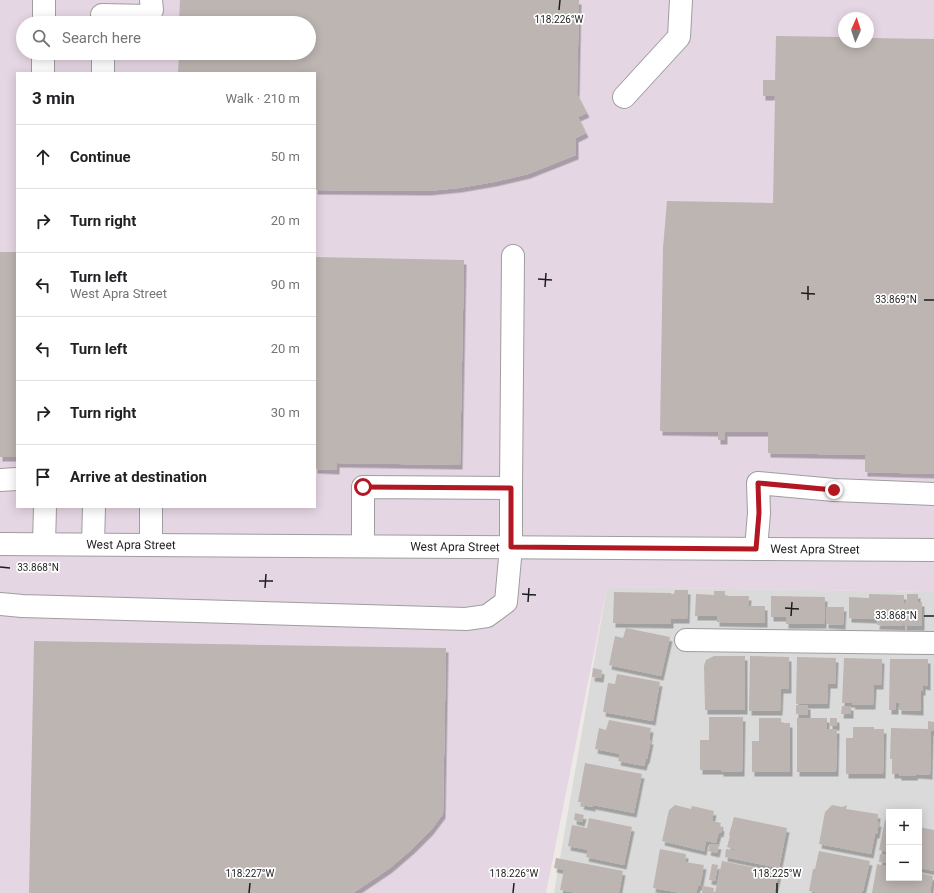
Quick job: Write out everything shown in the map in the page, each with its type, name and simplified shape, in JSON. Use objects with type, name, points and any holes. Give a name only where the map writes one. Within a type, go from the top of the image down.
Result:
[{"type":"street","points":[[44,0],[44,16]]},
{"type":"street","points":[[102,13],[149,16],[152,10],[152,0]]},
{"type":"street","points":[[624,97],[679,37],[681,0]]},
{"type":"street","points":[[43,60],[43,72]]},
{"type":"street","points":[[103,60],[103,72]]},
{"type":"street","points":[[0,604],[22,606],[466,619],[487,616],[506,602],[511,547],[513,256]]},
{"type":"street","points":[[0,480],[16,480]]},
{"type":"street","points":[[756,549],[759,513],[758,483],[834,490],[934,494]]},
{"type":"street","points":[[363,546],[363,487],[511,488]]},
{"type":"street","points":[[44,544],[45,508]]},
{"type":"street","points":[[93,544],[94,508]]},
{"type":"street","points":[[150,508],[150,545]]},
{"type":"street","name":"West Apra Street","points":[[0,544],[934,550]]},
{"type":"street","points":[[686,640],[934,643]]},
{"type":"shaded area","points":[[0,0],[934,0],[934,592],[607,587],[546,893],[0,893]]},
{"type":"shaded area","points":[[607,587],[934,592],[934,893],[554,893]]},
{"type":"building","points":[[180,0],[579,0],[577,94],[587,113],[578,117],[586,133],[576,138],[576,155],[528,174],[494,182],[459,188],[428,191],[316,190],[316,72],[178,72],[179,60],[316,60],[316,16],[179,16]]},
{"type":"building","points":[[776,36],[838,37],[838,48],[874,48],[874,38],[934,39],[934,474],[865,472],[865,455],[768,453],[768,432],[725,432],[725,440],[718,440],[718,432],[660,431],[663,248],[667,201],[773,203],[775,96],[763,96],[763,80],[775,80]]},
{"type":"building","points":[[0,252],[16,252],[16,457],[0,457]]},
{"type":"building","points":[[316,257],[464,260],[460,465],[337,463],[337,470],[316,469]]},
{"type":"building","points":[[675,590],[688,590],[687,619],[671,619],[671,624],[613,623],[614,592],[674,594]]},
{"type":"building","points":[[714,591],[725,591],[725,596],[749,596],[748,606],[765,606],[765,623],[717,622],[717,616],[695,616],[696,594],[714,595]]},
{"type":"building","points":[[869,594],[904,595],[903,626],[877,625],[878,619],[849,618],[849,597],[869,598]]},
{"type":"building","points":[[907,594],[918,594],[918,602],[922,602],[922,626],[904,626],[905,602],[907,602]]},
{"type":"building","points":[[771,596],[825,597],[824,624],[786,624],[786,617],[771,617]]},
{"type":"building","points":[[826,607],[844,607],[843,625],[826,624]]},
{"type":"building","points":[[626,628],[670,637],[661,676],[609,665],[615,636],[623,638]]},
{"type":"building","points":[[34,641],[446,648],[443,814],[431,830],[412,849],[390,868],[353,893],[29,893]]},
{"type":"building","points":[[714,656],[745,656],[745,710],[705,710],[704,666],[706,660]]},
{"type":"building","points":[[750,656],[789,657],[789,689],[781,689],[780,711],[749,711]]},
{"type":"building","points":[[797,657],[836,658],[835,684],[828,684],[827,704],[796,704]]},
{"type":"building","points":[[844,658],[882,659],[881,685],[874,685],[873,705],[852,705],[853,703],[842,703]]},
{"type":"building","points":[[890,659],[928,659],[928,686],[923,685],[923,691],[921,691],[921,711],[899,710],[899,703],[896,703],[896,710],[889,710]]},
{"type":"building","points":[[593,668],[602,670],[601,678],[592,677]]},
{"type":"building","points":[[617,674],[660,682],[653,721],[603,712],[608,683],[615,684]]},
{"type":"building","points":[[796,705],[808,705],[808,715],[796,714]]},
{"type":"building","points":[[842,706],[851,706],[851,714],[841,714]]},
{"type":"building","points":[[709,717],[743,717],[742,772],[700,770],[700,740],[709,740]]},
{"type":"building","points":[[759,718],[781,718],[781,723],[790,723],[790,772],[752,772],[752,741],[759,741]]},
{"type":"building","points":[[797,718],[827,718],[827,729],[837,729],[836,772],[797,772]]},
{"type":"building","points":[[830,718],[837,718],[837,726],[830,726]]},
{"type":"building","points":[[609,720],[651,728],[649,740],[651,740],[644,766],[618,761],[620,754],[595,749],[599,728],[606,730]]},
{"type":"building","points":[[928,721],[934,722],[934,731],[931,731],[930,775],[916,774],[915,776],[899,776],[899,774],[892,774],[892,759],[890,759],[891,728],[928,729]]},
{"type":"building","points":[[853,727],[874,727],[874,729],[884,729],[883,774],[846,774],[846,738],[853,738]]},
{"type":"building","points":[[585,763],[642,774],[634,813],[593,805],[593,807],[581,805],[582,802],[578,802]]},
{"type":"building","points":[[675,805],[691,809],[692,806],[714,811],[712,821],[721,823],[720,826],[722,827],[716,843],[706,841],[704,851],[662,841],[669,810]]},
{"type":"building","points":[[832,805],[842,807],[847,805],[846,809],[878,814],[877,822],[879,822],[877,834],[875,834],[871,854],[819,844],[825,812]]},
{"type":"building","points":[[575,813],[584,815],[582,822],[574,820]]},
{"type":"building","points":[[734,817],[787,828],[779,868],[725,857],[726,849],[738,851],[727,847]]},
{"type":"building","points":[[589,818],[632,827],[624,865],[586,857],[588,850],[568,846],[572,825],[587,828]]},
{"type":"building","points":[[885,820],[886,851],[879,850]]},
{"type":"building","points":[[922,828],[934,830],[934,871],[922,869]]},
{"type":"building","points":[[710,844],[719,845],[717,853],[708,851]]},
{"type":"building","points":[[660,849],[686,854],[685,862],[704,865],[700,886],[698,886],[696,893],[681,893],[653,888]]},
{"type":"building","points":[[819,851],[870,861],[862,893],[820,893],[809,891],[813,869],[815,869]]},
{"type":"building","points":[[880,854],[886,855],[886,863],[879,862]]},
{"type":"building","points":[[556,858],[623,871],[619,893],[577,893],[560,890],[564,870],[554,868]]},
{"type":"building","points":[[722,861],[779,873],[774,893],[715,893]]},
{"type":"building","points":[[712,864],[718,865],[715,881],[709,880]]},
{"type":"building","points":[[877,864],[886,866],[886,881],[922,881],[922,874],[933,876],[930,893],[872,893]]},
{"type":"building","points":[[703,886],[714,888],[713,893],[702,893]]},
{"type":"route","points":[[363,487],[511,488],[511,547],[554,548],[756,549],[759,513],[758,483],[834,490]]}]
